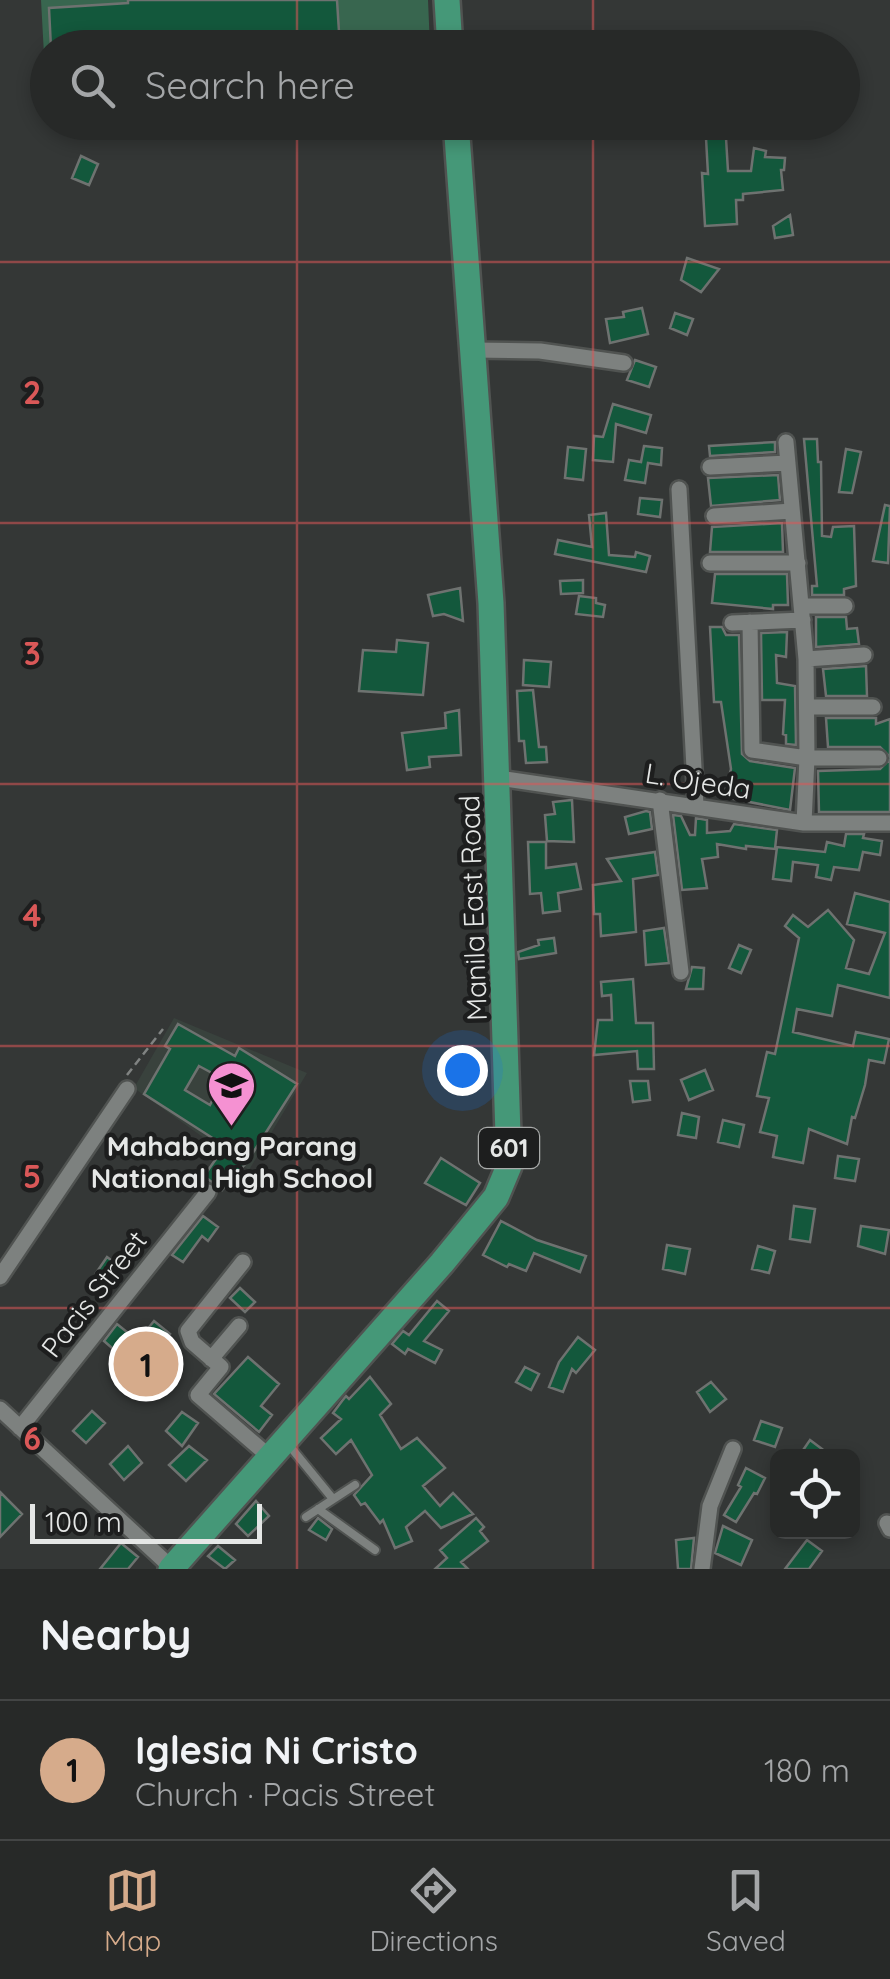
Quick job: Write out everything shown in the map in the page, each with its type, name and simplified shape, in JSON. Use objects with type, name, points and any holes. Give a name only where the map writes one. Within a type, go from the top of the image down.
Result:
[{"type":"main road","points":[[447,0],[449,30]]},
{"type":"main road","name":"Manila East Road","points":[[171,1568],[496,1197],[508,1166],[491,603],[457,140]]},
{"type":"street","points":[[472,350],[540,351],[624,363]]},
{"type":"street","points":[[786,442],[806,659],[804,823]]},
{"type":"street","points":[[710,467],[788,463]]},
{"type":"street","points":[[679,489],[696,805]]},
{"type":"street","points":[[714,516],[792,511]]},
{"type":"street","points":[[710,563],[798,563]]},
{"type":"street","points":[[845,606],[741,622],[752,750],[807,758],[879,758]]},
{"type":"street","points":[[806,659],[864,656]]},
{"type":"street","points":[[808,707],[873,707]]},
{"type":"street","name":"L. Ojeda","points":[[499,778],[804,823],[890,824]]},
{"type":"street","points":[[660,800],[681,972]]},
{"type":"street","points":[[0,1277],[127,1089]]},
{"type":"street","name":"Pacis Street","points":[[20,1428],[208,1192]]},
{"type":"street","points":[[216,1363],[192,1342],[188,1331],[242,1262]]},
{"type":"street","points":[[239,1326],[198,1395],[278,1449]]},
{"type":"street","points":[[0,1409],[171,1568]]},
{"type":"street","points":[[702,1569],[710,1506],[733,1449]]},
{"type":"lane","points":[[278,1449],[333,1499]]},
{"type":"lane","points":[[306,1517],[355,1485]]},
{"type":"lane","points":[[318,1509],[375,1550]]},
{"type":"path","points":[[127,1089],[124,1078],[163,1029]]},
{"type":"shaded area","name":"Mahabang Parang National High School","points":[[174,1018],[307,1073],[249,1170],[134,1088]]},
{"type":"green space","points":[[41,0],[428,0],[429,30],[43,30]]},
{"type":"building","points":[[337,0],[339,30],[50,30],[49,8]]},
{"type":"building","points":[[706,140],[726,140],[728,171],[751,171],[754,148],[766,151],[765,157],[785,158],[781,170],[783,190],[743,194],[743,200],[736,200],[737,224],[705,226],[702,173],[708,174]]},
{"type":"building","points":[[81,156],[98,164],[89,185],[72,178]]},
{"type":"building","points":[[790,215],[793,235],[775,238],[773,226]]},
{"type":"building","points":[[687,258],[719,269],[701,292],[681,280]]},
{"type":"building","points":[[642,308],[648,334],[610,343],[606,319],[624,317],[623,312]]},
{"type":"building","points":[[675,313],[693,319],[687,335],[670,328]]},
{"type":"building","points":[[635,360],[656,367],[649,387],[627,380]]},
{"type":"building","points":[[613,404],[651,415],[646,433],[616,424],[613,462],[593,460],[594,436],[603,437]]},
{"type":"building","points":[[804,439],[817,439],[822,536],[831,537],[833,527],[854,526],[856,586],[844,589],[844,595],[812,595],[812,586],[817,586]]},
{"type":"building","points":[[775,442],[775,452],[710,456],[709,446]]},
{"type":"building","points":[[644,446],[662,448],[661,465],[648,463],[645,483],[625,480],[629,460],[641,462]]},
{"type":"building","points":[[568,447],[586,449],[583,480],[565,478]]},
{"type":"building","points":[[846,449],[861,452],[852,493],[839,492]]},
{"type":"building","points":[[778,475],[780,500],[711,506],[708,478]]},
{"type":"building","points":[[640,498],[662,500],[660,517],[638,514]]},
{"type":"building","points":[[885,505],[890,506],[888,563],[873,561]]},
{"type":"building","points":[[606,513],[609,555],[635,557],[636,552],[650,556],[646,572],[555,554],[558,540],[592,547],[589,515]]},
{"type":"building","points":[[782,523],[783,552],[710,552],[712,527]]},
{"type":"building","points":[[715,574],[787,574],[788,605],[773,605],[773,609],[712,603]]},
{"type":"building","points":[[583,580],[583,593],[561,594],[560,581]]},
{"type":"building","points":[[460,588],[463,621],[444,614],[433,616],[428,595]]},
{"type":"building","points":[[579,596],[596,598],[596,603],[605,605],[603,617],[576,614]]},
{"type":"building","points":[[816,617],[846,617],[847,629],[857,628],[859,644],[816,647]]},
{"type":"building","points":[[710,627],[722,627],[726,635],[739,635],[742,754],[750,761],[795,768],[790,810],[724,797],[731,769],[721,702],[714,702]]},
{"type":"building","points":[[787,632],[786,657],[776,655],[777,683],[795,686],[796,745],[786,744],[783,734],[785,700],[762,700],[761,633]]},
{"type":"building","points":[[397,640],[428,643],[423,695],[359,691],[363,650],[396,652]]},
{"type":"building","points":[[524,660],[551,662],[549,687],[523,685]]},
{"type":"building","points":[[866,666],[867,696],[826,696],[823,669]]},
{"type":"building","points":[[533,690],[539,747],[546,747],[547,762],[526,763],[524,741],[519,741],[517,691]]},
{"type":"building","points":[[459,710],[461,755],[429,757],[430,767],[407,770],[402,733],[446,728],[445,713]]},
{"type":"building","points":[[826,718],[876,718],[876,724],[890,719],[890,757],[880,747],[828,747]]},
{"type":"building","points":[[890,759],[890,812],[819,812],[818,771],[880,769]]},
{"type":"building","points":[[572,800],[574,842],[547,841],[545,815],[555,814],[553,802]]},
{"type":"building","points":[[650,812],[652,829],[629,834],[625,817]]},
{"type":"building","points":[[673,815],[681,816],[690,835],[695,835],[696,818],[707,820],[707,833],[730,831],[734,824],[777,830],[775,849],[717,844],[718,857],[702,859],[707,888],[682,890]]},
{"type":"building","points":[[846,834],[864,834],[863,838],[882,841],[880,855],[863,852],[859,870],[834,867],[831,880],[816,877],[818,865],[793,862],[791,881],[773,879],[777,847],[825,852],[827,842],[844,846]]},
{"type":"building","points":[[528,842],[546,842],[546,868],[576,864],[581,889],[558,893],[560,911],[543,913],[541,893],[530,894]]},
{"type":"building","points":[[655,852],[658,875],[633,879],[636,932],[601,936],[600,914],[594,914],[593,885],[621,881],[607,859]]},
{"type":"building","points":[[855,893],[890,902],[890,998],[838,985],[832,1016],[797,1009],[793,1032],[853,1046],[856,1032],[889,1039],[884,1063],[869,1060],[847,1144],[809,1129],[803,1163],[773,1157],[777,1136],[760,1132],[769,1098],[757,1096],[767,1052],[775,1054],[799,938],[785,926],[793,915],[808,927],[828,910],[854,940],[846,968],[869,974],[885,933],[847,924]]},
{"type":"building","points":[[664,928],[669,963],[646,965],[644,931]]},
{"type":"building","points":[[554,938],[556,953],[519,959],[518,952],[539,945],[538,940]]},
{"type":"building","points":[[739,945],[751,950],[741,973],[729,968]]},
{"type":"building","points":[[692,967],[704,968],[703,989],[686,989]]},
{"type":"building","points":[[633,979],[636,1023],[653,1023],[654,1069],[638,1069],[637,1051],[594,1055],[598,1020],[612,1020],[611,995],[602,996],[601,982]]},
{"type":"building","name":"Mahabang Parang National High School","points":[[178,1024],[235,1056],[239,1048],[297,1084],[247,1162],[222,1190],[204,1176],[225,1146],[144,1094],[170,1049],[165,1046]],"holes":[[[199,1066],[223,1079],[210,1105],[185,1090]]]},
{"type":"building","points":[[705,1070],[713,1090],[689,1100],[681,1080]]},
{"type":"building","points":[[630,1081],[648,1081],[650,1100],[633,1102]]},
{"type":"building","points":[[682,1113],[699,1117],[696,1138],[678,1135]]},
{"type":"building","points":[[723,1120],[744,1125],[739,1147],[718,1142]]},
{"type":"building","points":[[838,1156],[859,1159],[855,1181],[835,1178]]},
{"type":"building","points":[[441,1158],[480,1183],[466,1205],[425,1183]]},
{"type":"building","points":[[794,1206],[815,1209],[810,1242],[790,1239]]},
{"type":"building","points":[[203,1216],[218,1227],[208,1241],[202,1236],[183,1262],[172,1255]]},
{"type":"building","points":[[501,1221],[537,1240],[586,1256],[580,1272],[534,1253],[526,1271],[483,1255]]},
{"type":"building","points":[[861,1226],[889,1230],[885,1254],[858,1246]]},
{"type":"building","points":[[667,1245],[690,1249],[685,1274],[663,1269]]},
{"type":"building","points":[[758,1246],[775,1251],[769,1273],[752,1269]]},
{"type":"building","points":[[107,1257],[122,1268],[111,1284],[96,1273]]},
{"type":"building","points":[[240,1288],[255,1302],[245,1312],[230,1298]]},
{"type":"building","points":[[437,1301],[449,1311],[424,1341],[442,1350],[435,1363],[408,1349],[405,1354],[392,1344],[403,1331],[409,1335]]},
{"type":"building","points":[[154,1321],[170,1334],[153,1356],[171,1370],[157,1387],[104,1341],[117,1324],[138,1341]]},
{"type":"building","points":[[578,1337],[595,1350],[576,1373],[572,1369],[563,1392],[549,1387],[559,1362]]},
{"type":"building","points":[[248,1357],[279,1384],[261,1406],[272,1415],[259,1432],[214,1394]]},
{"type":"building","points":[[525,1367],[539,1374],[531,1390],[516,1382]]},
{"type":"building","points":[[370,1377],[391,1404],[380,1415],[401,1449],[417,1438],[445,1468],[423,1486],[440,1506],[453,1493],[473,1514],[441,1528],[425,1511],[406,1527],[412,1541],[395,1548],[383,1520],[380,1523],[354,1495],[372,1475],[351,1440],[336,1454],[321,1438],[341,1419],[333,1413],[346,1396],[349,1399]]},
{"type":"building","points":[[711,1382],[726,1399],[710,1412],[697,1392]]},
{"type":"building","points":[[92,1411],[105,1423],[86,1443],[73,1431]]},
{"type":"building","points":[[182,1412],[198,1423],[182,1446],[166,1431]]},
{"type":"building","points":[[761,1421],[782,1428],[775,1447],[754,1440]]},
{"type":"building","points":[[810,1440],[822,1449],[804,1449]]},
{"type":"building","points":[[128,1446],[142,1463],[124,1480],[110,1464]]},
{"type":"building","points":[[189,1446],[207,1460],[186,1481],[169,1465]]},
{"type":"building","points":[[746,1468],[765,1478],[736,1522],[724,1515],[741,1487],[738,1485]]},
{"type":"building","points":[[0,1492],[22,1514],[0,1537]]},
{"type":"building","points":[[256,1501],[269,1516],[248,1536],[236,1524]]},
{"type":"building","points":[[318,1518],[332,1529],[326,1540],[309,1530]]},
{"type":"building","points":[[476,1518],[488,1541],[461,1562],[468,1569],[435,1569],[447,1558],[440,1550]]},
{"type":"building","points":[[723,1526],[752,1540],[741,1565],[715,1553]]},
{"type":"building","points":[[694,1538],[691,1569],[678,1569],[676,1540]]},
{"type":"building","points":[[807,1540],[822,1551],[809,1569],[785,1569]]},
{"type":"building","points":[[121,1543],[138,1557],[128,1569],[100,1569]]},
{"type":"building","points":[[218,1546],[235,1560],[225,1569],[208,1556]]},
{"type":"place","name":"Mahabang Parang National High School","points":[[232,1128]]},
{"type":"place","name":"Iglesia Ni Cristo","points":[[146,1364]]}]
